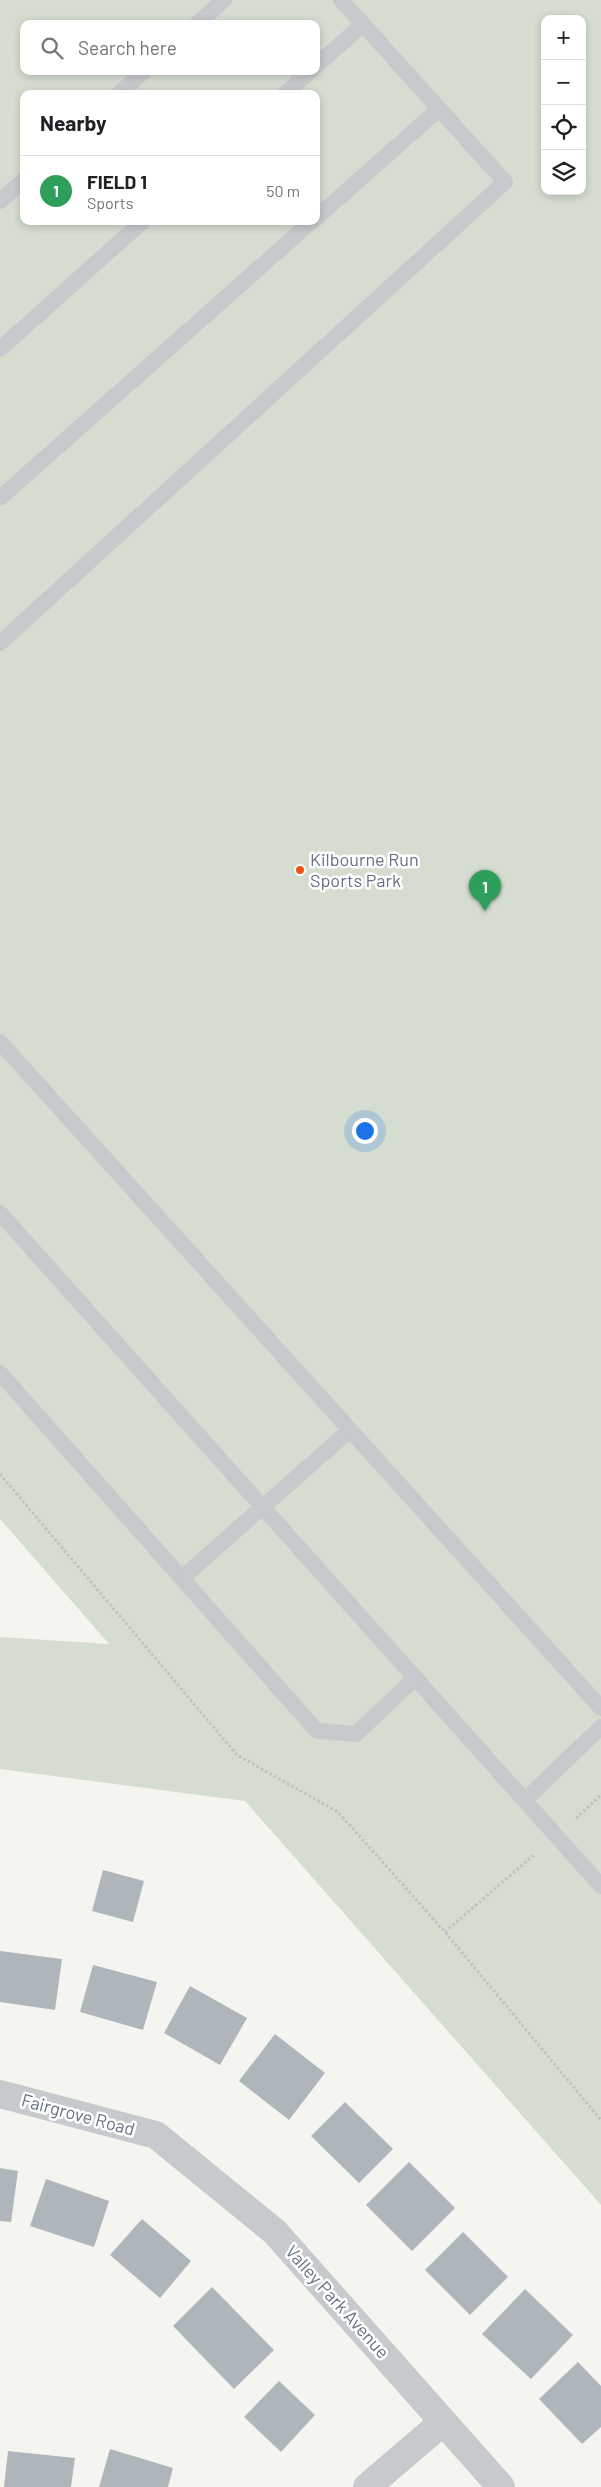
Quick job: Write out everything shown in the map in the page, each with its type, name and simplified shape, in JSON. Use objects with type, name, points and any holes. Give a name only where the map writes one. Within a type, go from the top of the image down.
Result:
[{"type":"street","name":"Fairgrove Road","points":[[0,2094],[156,2135]]},
{"type":"street","name":"Valley Park Avenue","points":[[156,2135],[275,2232],[501,2487]]},
{"type":"street","points":[[367,2487],[444,2422]]},
{"type":"lane","points":[[202,20],[224,0]]},
{"type":"lane","points":[[0,643],[505,182],[341,0]]},
{"type":"lane","points":[[320,62],[363,24]]},
{"type":"lane","points":[[123,90],[140,75]]},
{"type":"lane","points":[[289,90],[306,75]]},
{"type":"lane","points":[[320,214],[439,109]]},
{"type":"lane","points":[[0,201],[20,184]]},
{"type":"lane","points":[[0,350],[139,225]]},
{"type":"lane","points":[[0,498],[307,225]]},
{"type":"lane","points":[[0,1042],[601,1708]]},
{"type":"lane","points":[[0,1213],[601,1886]]},
{"type":"lane","points":[[0,1373],[318,1731],[356,1734],[416,1678]]},
{"type":"lane","points":[[182,1578],[350,1430]]},
{"type":"lane","points":[[525,1800],[601,1727]]},
{"type":"path","points":[[0,1474],[237,1755],[338,1812],[446,1932],[601,2120]]},
{"type":"path","points":[[446,1932],[601,1795]]},
{"type":"shaded area","name":"Kilbourne Run Sports Park","points":[[0,0],[601,0],[601,2205],[245,1801],[0,1769],[0,1637],[109,1644],[0,1519]]},
{"type":"building","points":[[103,1870],[144,1881],[133,1922],[92,1911]]},
{"type":"building","points":[[0,1951],[62,1959],[55,2010],[0,2002]]},
{"type":"building","points":[[93,1965],[157,1982],[143,2030],[80,2012]]},
{"type":"building","points":[[190,1986],[247,2018],[220,2065],[164,2033]]},
{"type":"building","points":[[275,2034],[325,2073],[289,2120],[239,2081]]},
{"type":"building","points":[[345,2102],[393,2149],[359,2183],[311,2136]]},
{"type":"building","points":[[409,2162],[455,2208],[412,2251],[366,2205]]},
{"type":"building","points":[[0,2168],[18,2171],[11,2222],[0,2221]]},
{"type":"building","points":[[46,2179],[109,2201],[94,2247],[30,2226]]},
{"type":"building","points":[[142,2219],[191,2261],[160,2298],[110,2255]]},
{"type":"building","points":[[463,2232],[508,2277],[470,2315],[425,2270]]},
{"type":"building","points":[[212,2287],[274,2350],[234,2389],[173,2326]]},
{"type":"building","points":[[525,2289],[573,2335],[531,2379],[482,2334]]},
{"type":"building","points":[[578,2362],[601,2386],[601,2427],[582,2444],[539,2399]]},
{"type":"building","points":[[279,2381],[315,2415],[281,2452],[244,2417]]},
{"type":"building","points":[[110,2449],[173,2468],[168,2487],[99,2487]]},
{"type":"building","points":[[8,2451],[75,2458],[71,2487],[4,2487]]},
{"type":"place","name":"Kilbourne Run Sports Park","points":[[300,870]]},
{"type":"place","name":"FIELD 1","points":[[485,911]]}]
